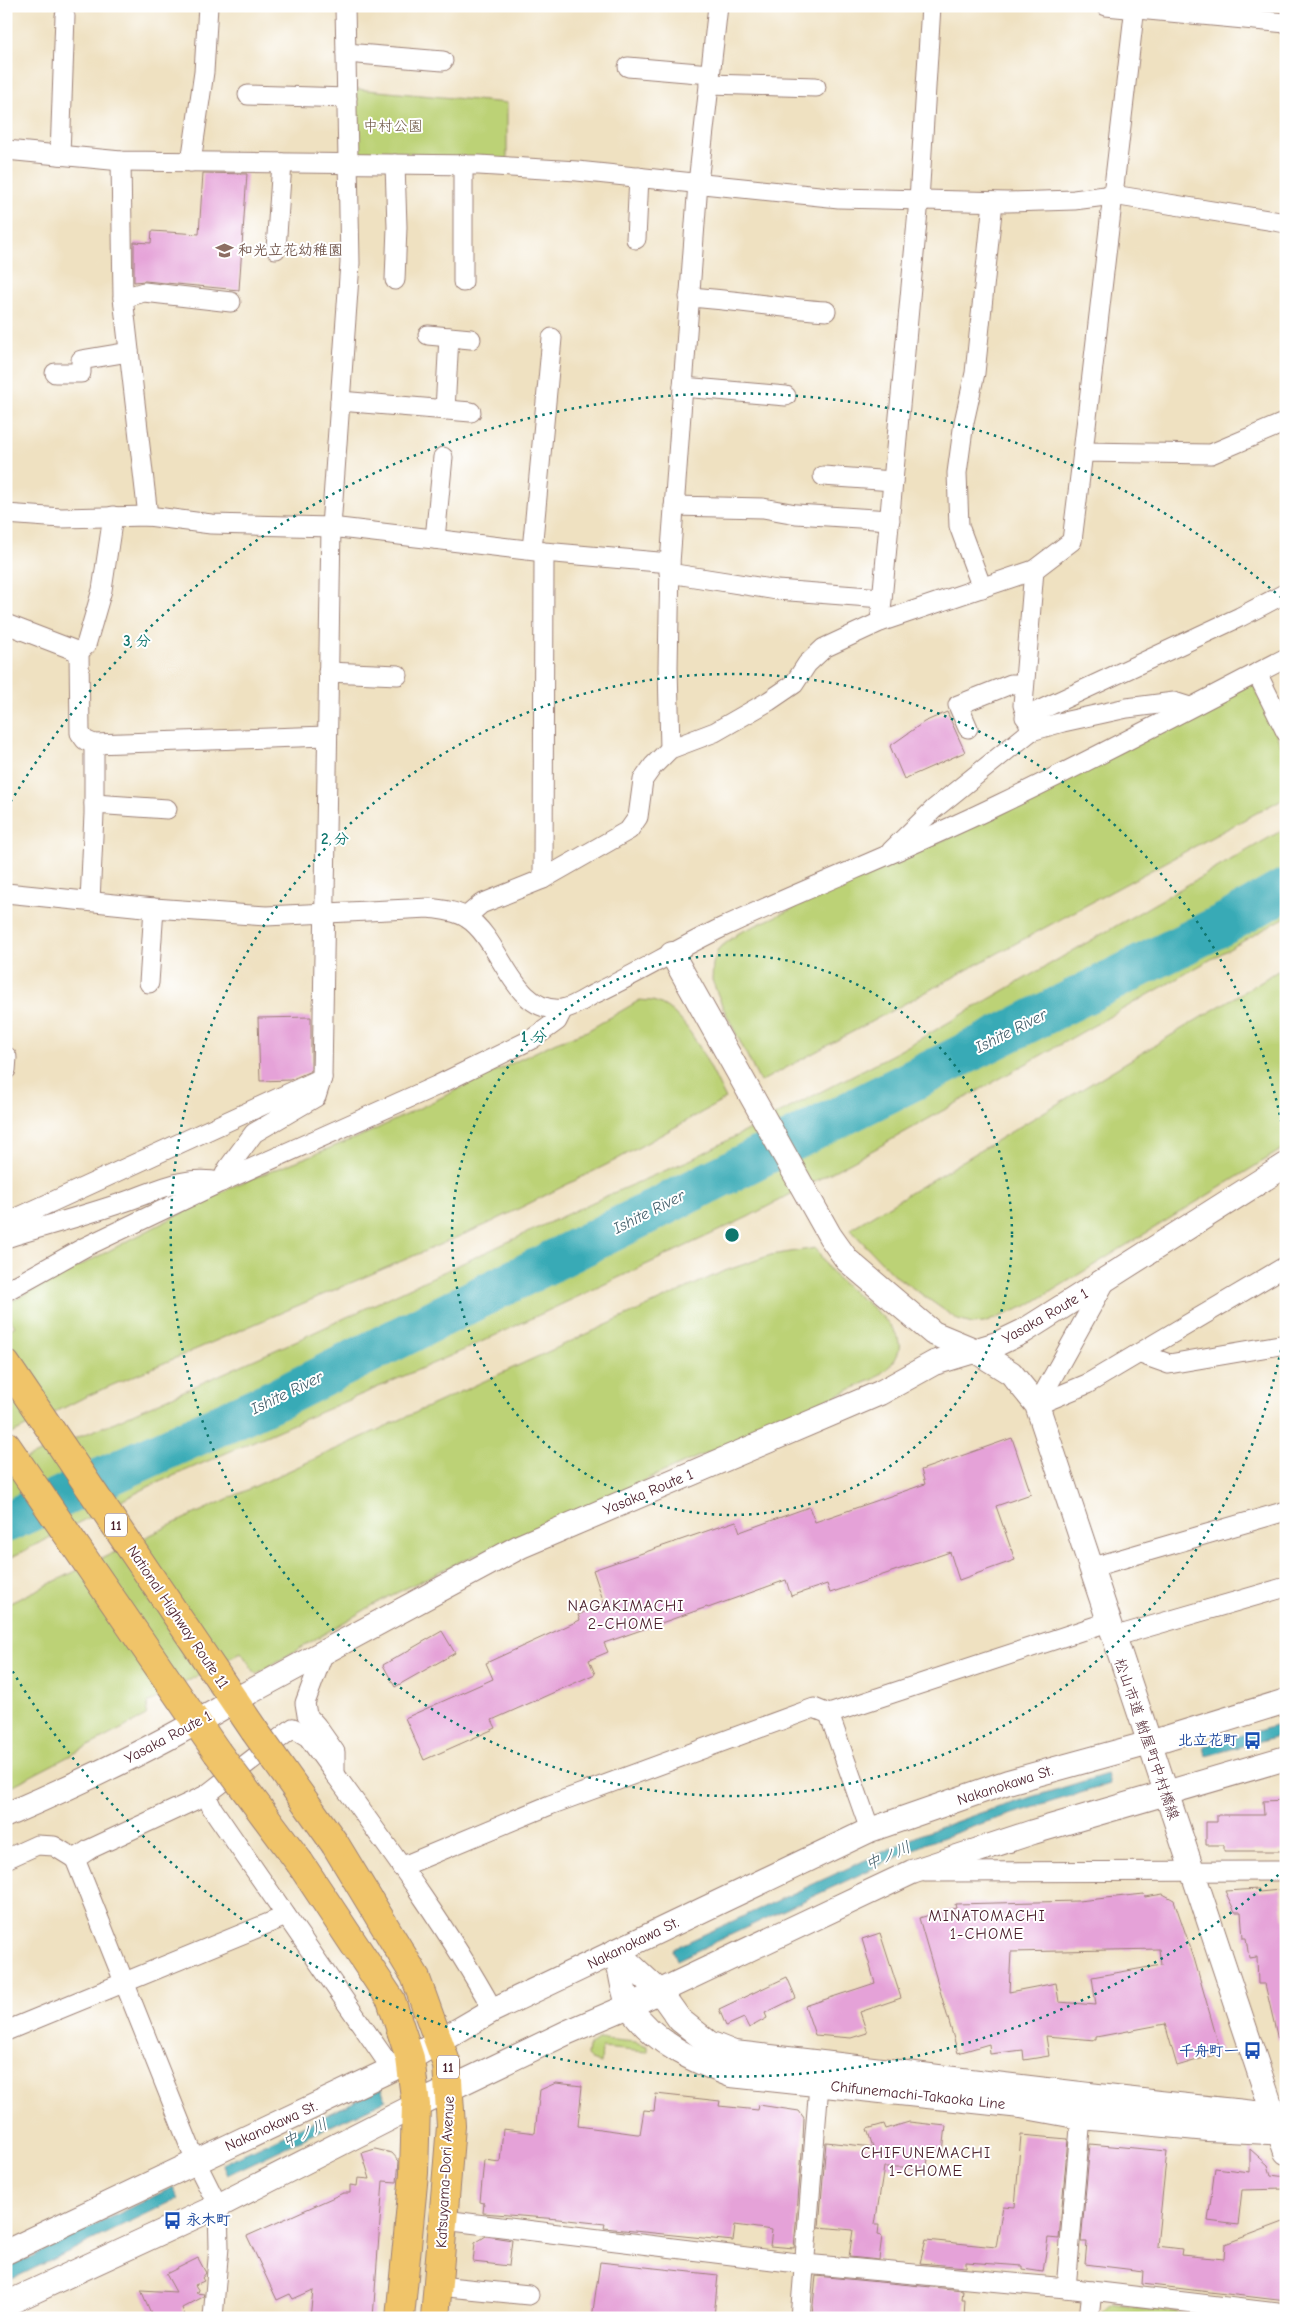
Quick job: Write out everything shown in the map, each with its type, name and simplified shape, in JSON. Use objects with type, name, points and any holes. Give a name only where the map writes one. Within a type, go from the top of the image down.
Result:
[{"type":"highway","name":"National Highway Route 11","points":[[6,1364],[254,1730],[335,1844]]},
{"type":"highway","points":[[6,1445],[191,1716]]},
{"type":"highway","name":"Katsuyama-Dori Avenue","points":[[191,1716],[300,1863],[391,2000],[401,2063],[416,2105],[414,2173],[400,2318]]},
{"type":"highway","name":"Katsuyama-Dori Avenue","points":[[335,1844],[414,1976],[440,2040],[447,2065],[450,2090],[450,2126],[435,2318]]},
{"type":"street","points":[[191,162],[204,72],[208,6]]},
{"type":"street","points":[[221,1182],[228,1168],[254,1133],[316,1097],[322,1078],[326,736],[331,527],[350,263],[345,6]]},
{"type":"street","points":[[670,750],[670,568],[674,506],[698,183],[718,6]]},
{"type":"street","points":[[880,622],[919,200],[931,6]]},
{"type":"street","points":[[1106,6],[1228,12],[1286,23]]},
{"type":"street","points":[[466,917],[481,904],[543,879],[629,830],[638,817],[643,780],[653,766],[670,750],[715,732],[769,701],[794,684],[806,664],[824,648],[880,622],[1034,570],[1072,541],[1135,7]]},
{"type":"street","points":[[60,155],[64,16]]},
{"type":"street","points":[[346,53],[443,61]]},
{"type":"street","points":[[628,67],[709,79],[816,87]]},
{"type":"street","points":[[248,95],[347,98]]},
{"type":"street","points":[[6,150],[122,161],[463,164],[639,177],[832,198],[993,202],[1074,200],[1113,194],[1286,223]]},
{"type":"street","points":[[122,161],[123,298],[148,516]]},
{"type":"street","points":[[276,249],[282,163]]},
{"type":"street","points":[[395,164],[397,228],[395,280]]},
{"type":"street","points":[[463,164],[463,282]]},
{"type":"street","points":[[636,239],[639,177]]},
{"type":"street","points":[[982,588],[959,526],[958,473],[964,422],[975,373],[993,202]]},
{"type":"street","points":[[123,298],[144,292],[231,302]]},
{"type":"street","points":[[689,297],[747,301],[769,307],[826,311]]},
{"type":"street","points":[[428,335],[471,339]]},
{"type":"street","points":[[445,410],[449,337]]},
{"type":"street","points":[[543,879],[538,551],[552,338]]},
{"type":"street","points":[[55,373],[81,373],[82,360],[129,352]]},
{"type":"street","points":[[683,387],[786,396]]},
{"type":"street","points":[[340,401],[472,412]]},
{"type":"street","points":[[1083,452],[1211,454],[1286,422]]},
{"type":"street","points":[[435,539],[443,457]]},
{"type":"street","points":[[823,476],[893,481]]},
{"type":"street","points":[[674,506],[763,508],[796,514],[890,520]]},
{"type":"street","points":[[6,514],[61,518],[148,516],[211,524],[331,527],[670,568],[777,590],[882,598]]},
{"type":"street","points":[[114,516],[102,590],[86,645],[79,652],[80,733],[85,740],[94,744],[326,736]]},
{"type":"street","points":[[1028,724],[1023,706],[1034,570]]},
{"type":"street","points":[[885,857],[909,832],[1028,724],[1286,593]]},
{"type":"street","points":[[6,624],[79,652]]},
{"type":"street","points":[[6,1291],[85,1246],[221,1182],[436,1086],[532,1039],[557,1021],[564,1009],[720,929],[885,857],[1000,804],[1286,658]]},
{"type":"street","points":[[328,672],[398,676]]},
{"type":"street","points":[[1257,673],[1286,732]]},
{"type":"street","points":[[968,728],[958,704],[1011,684],[1024,684]]},
{"type":"street","points":[[1028,724],[1174,702],[1190,707]]},
{"type":"street","points":[[90,901],[94,804],[94,744]]},
{"type":"street","points":[[94,804],[166,809]]},
{"type":"street","points":[[6,894],[266,916],[429,908],[450,911],[466,917],[488,936],[512,981],[531,999],[544,1006],[564,1009]]},
{"type":"street","points":[[150,983],[154,908]]},
{"type":"street","name":"松山市道 鮒屋町中村橋線","points":[[672,954],[830,1236],[847,1260],[933,1333],[974,1350],[1011,1372],[1037,1405],[1166,1794],[1282,2130]]},
{"type":"street","points":[[6,1223],[322,1078]]},
{"type":"street","name":"Yasaka Route 1","points":[[6,1815],[87,1780],[230,1693],[324,1652],[521,1546],[880,1393],[934,1363],[997,1344],[1024,1330],[1107,1279],[1286,1165]]},
{"type":"street","points":[[6,1238],[122,1203],[180,1181],[202,1179],[221,1182]]},
{"type":"street","points":[[1037,1405],[1087,1384],[1141,1354],[1286,1266]]},
{"type":"street","points":[[1037,1405],[1107,1279]]},
{"type":"street","points":[[1141,1354],[1169,1364],[1286,1344]]},
{"type":"street","points":[[1090,1568],[1286,1511]]},
{"type":"street","points":[[401,1868],[550,1805],[814,1708],[829,1714],[1111,1629],[1286,1588]]},
{"type":"street","points":[[324,1652],[305,1703],[306,1715],[316,1725],[335,1752],[335,1775]]},
{"type":"street","name":"Nakanokawa St.","points":[[6,2252],[401,2063],[494,2010],[870,1830],[1008,1782],[1150,1743],[1286,1701]]},
{"type":"street","points":[[829,1714],[870,1830]]},
{"type":"street","points":[[74,1859],[90,1849],[206,1795],[293,1728],[308,1737],[401,1868],[475,1977],[494,2010]]},
{"type":"street","points":[[6,2304],[218,2206],[416,2105],[568,2032],[660,1992],[912,1872],[1033,1832],[1286,1758]]},
{"type":"street","points":[[206,1795],[212,1808],[286,1916],[401,2063]]},
{"type":"street","points":[[6,1859],[37,1845],[54,1846],[74,1859],[196,2162],[218,2206],[219,2247],[213,2318]]},
{"type":"street","points":[[912,1872],[1286,1871]]},
{"type":"street","points":[[6,2031],[286,1916]]},
{"type":"street","points":[[616,1951],[629,2006]]},
{"type":"street","name":"Chifunemachi-Takaoka Line","points":[[616,1951],[660,1992],[680,2020],[710,2043],[734,2053],[820,2074],[1021,2106],[1082,2107],[1208,2129],[1282,2130]]},
{"type":"street","name":"Chifunemachi-Takaoka Line","points":[[629,2006],[663,2042],[698,2062],[731,2074],[820,2074]]},
{"type":"street","points":[[800,2318],[820,2074]]},
{"type":"street","points":[[1066,2288],[1082,2107]]},
{"type":"street","points":[[444,2220],[805,2264],[1066,2288],[1286,2314]]},
{"type":"street","points":[[438,2286],[529,2296]]},
{"type":"street","points":[[1089,2318],[1092,2291]]},
{"type":"green space","name":"中村公園","points":[[356,89],[507,103],[507,160],[357,158]]},
{"type":"green space","points":[[1253,683],[1286,756],[1286,797],[760,1082],[722,1005],[712,980],[713,964],[718,949],[739,933],[970,828]]},
{"type":"green space","points":[[1286,828],[1286,917],[875,1149],[748,1217],[464,1350],[150,1486],[6,1560],[6,1467],[117,1421],[302,1338],[606,1196],[692,1159],[899,1051]]},
{"type":"green space","points":[[1286,966],[1286,1147],[1029,1305],[984,1323],[972,1324],[958,1320],[893,1274],[850,1229]]},
{"type":"green space","points":[[640,1000],[656,1002],[668,1008],[678,1017],[706,1059],[726,1099],[614,1161],[488,1224],[87,1396],[6,1437],[6,1332],[15,1326],[6,1315],[6,1304],[236,1185],[368,1133],[556,1042],[587,1031]]},
{"type":"green space","points":[[816,1248],[833,1274],[885,1319],[899,1340],[899,1350],[895,1359],[874,1379],[455,1564],[380,1601],[256,1674],[241,1652],[148,1703],[146,1716],[6,1789],[6,1605],[175,1523],[722,1272],[771,1255]]},
{"type":"green space","points":[[598,2040],[635,2042],[647,2046],[647,2052],[602,2048],[601,2063],[591,2060],[587,2056],[588,2047]]},
{"type":"green space","points":[[1110,2304],[1216,2318],[1101,2318],[1102,2311]]},
{"type":"water","points":[[1286,1723],[1286,1734],[1206,1756],[1204,1746]]},
{"type":"water","name":"中ノ川","points":[[1107,1774],[1110,1784],[986,1822],[925,1844],[677,1960],[673,1950],[681,1945],[922,1834],[983,1812]]},
{"type":"water","name":"中ノ川","points":[[381,2089],[386,2100],[227,2175],[222,2164]]},
{"type":"water","points":[[173,2187],[179,2198],[6,2282],[6,2269]]},
{"type":"building","points":[[203,173],[247,174],[239,290],[145,281],[134,282],[134,242],[151,243],[152,231],[199,234]]},
{"type":"building","points":[[947,712],[965,752],[904,779],[890,746],[924,722]]},
{"type":"building","points":[[311,1017],[311,1071],[290,1080],[260,1081],[258,1018]]},
{"type":"building","points":[[1012,1438],[1031,1494],[996,1506],[1015,1560],[959,1580],[950,1552],[830,1593],[827,1584],[791,1596],[786,1580],[604,1643],[608,1652],[589,1660],[595,1674],[492,1720],[496,1728],[424,1760],[405,1718],[493,1679],[486,1663],[580,1620],[578,1615],[604,1603],[593,1570],[736,1521],[740,1532],[809,1507],[815,1522],[925,1484],[921,1470]]},
{"type":"building","points":[[442,1631],[455,1653],[395,1687],[383,1665]]},
{"type":"building","points":[[1286,1800],[1286,1851],[1224,1851],[1224,1845],[1206,1845],[1206,1822],[1217,1822],[1217,1815],[1264,1815],[1263,1801]]},
{"type":"building","points":[[1259,1889],[1259,1892],[1280,1890],[1286,1935],[1286,2039],[1278,2040],[1265,1984],[1258,1984],[1257,1957],[1249,1958],[1246,1938],[1243,1938],[1241,1912],[1235,1912],[1225,1891]]},
{"type":"building","points":[[1144,1894],[1145,1897],[1163,1894],[1174,1900],[1194,1958],[1221,2053],[1177,2066],[1165,2024],[1096,2037],[1096,2040],[1046,2036],[1049,2056],[1024,2060],[1023,2050],[990,2054],[989,2044],[958,2053],[919,1918],[956,1908],[955,1904],[1078,1901]],"holes":[[[1159,1949],[1161,1965],[1092,1977],[1096,2005],[1059,2002],[1056,1983],[1009,1992],[1011,1952]]]},
{"type":"building","points":[[880,1933],[901,1998],[860,2012],[867,2033],[851,2038],[815,2035],[805,2006],[875,1983],[862,1939]]},
{"type":"building","points":[[787,1977],[796,1998],[765,2013],[767,2018],[749,2028],[744,2018],[726,2026],[719,2009]]},
{"type":"building","points":[[556,2083],[582,2086],[578,2126],[637,2134],[640,2134],[644,2110],[654,2111],[656,2094],[720,2101],[719,2106],[758,2110],[759,2105],[799,2111],[804,2118],[794,2248],[770,2246],[772,2230],[735,2225],[733,2241],[604,2228],[605,2224],[483,2213],[484,2203],[480,2202],[484,2160],[500,2162],[503,2129],[535,2133],[540,2090]]},
{"type":"building","points":[[909,2122],[946,2126],[943,2152],[929,2150],[927,2167],[884,2167],[875,2225],[879,2225],[878,2235],[882,2236],[879,2260],[849,2257],[853,2230],[819,2227],[826,2142],[873,2147],[867,2129],[884,2124],[886,2129]]},
{"type":"building","points":[[1021,2135],[1068,2139],[1059,2239],[1048,2238],[1043,2272],[1023,2269],[1023,2266],[966,2262],[966,2267],[920,2263],[926,2240],[996,2247],[1003,2206],[1015,2207]]},
{"type":"building","points":[[1090,2144],[1167,2151],[1157,2246],[1182,2249],[1181,2255],[1224,2259],[1225,2244],[1286,2221],[1286,2301],[1142,2284],[1143,2271],[1085,2264],[1087,2242],[1081,2242]]},
{"type":"building","points":[[375,2149],[392,2153],[399,2161],[397,2182],[383,2181],[373,2318],[310,2318],[313,2290],[293,2299],[290,2294],[277,2300],[247,2236],[343,2193],[350,2193],[350,2185],[357,2186],[358,2178],[370,2179],[362,2153]]},
{"type":"building","points":[[1250,2149],[1268,2165],[1271,2175],[1286,2177],[1286,2189],[1242,2190],[1238,2225],[1208,2221],[1215,2168],[1250,2172]]},
{"type":"building","points":[[486,2236],[512,2240],[509,2266],[473,2262],[475,2243]]},
{"type":"building","points":[[198,2258],[206,2273],[202,2278],[204,2281],[195,2285],[199,2291],[196,2293],[204,2294],[203,2297],[182,2308],[186,2318],[153,2318],[141,2290],[176,2292],[166,2274]]},
{"type":"building","points":[[600,2262],[718,2275],[714,2317],[690,2315],[689,2318],[592,2318]]},
{"type":"building","points":[[816,2276],[963,2290],[962,2300],[965,2300],[964,2318],[873,2318],[841,2315],[841,2318],[838,2318],[812,2315]]},
{"type":"waterway","name":"Ishite River","points":[[6,1522],[289,1393],[1228,922],[1286,889]]},
{"type":"place","name":"和光立花幼稚園","points":[[224,250]]},
{"type":"place","name":"北立花町","points":[[1252,1740]]},
{"type":"place","name":"千舟町一","points":[[1253,2051]]},
{"type":"place","name":"永木町","points":[[172,2220]]},
{"type":"district","name":"NAGAKIMACHI 2-CHOME","points":[[626,1615]]},
{"type":"district","name":"MINATOMACHI 1-CHOME","points":[[987,1925]]},
{"type":"district","name":"CHIFUNEMACHI 1-CHOME","points":[[926,2162]]}]
